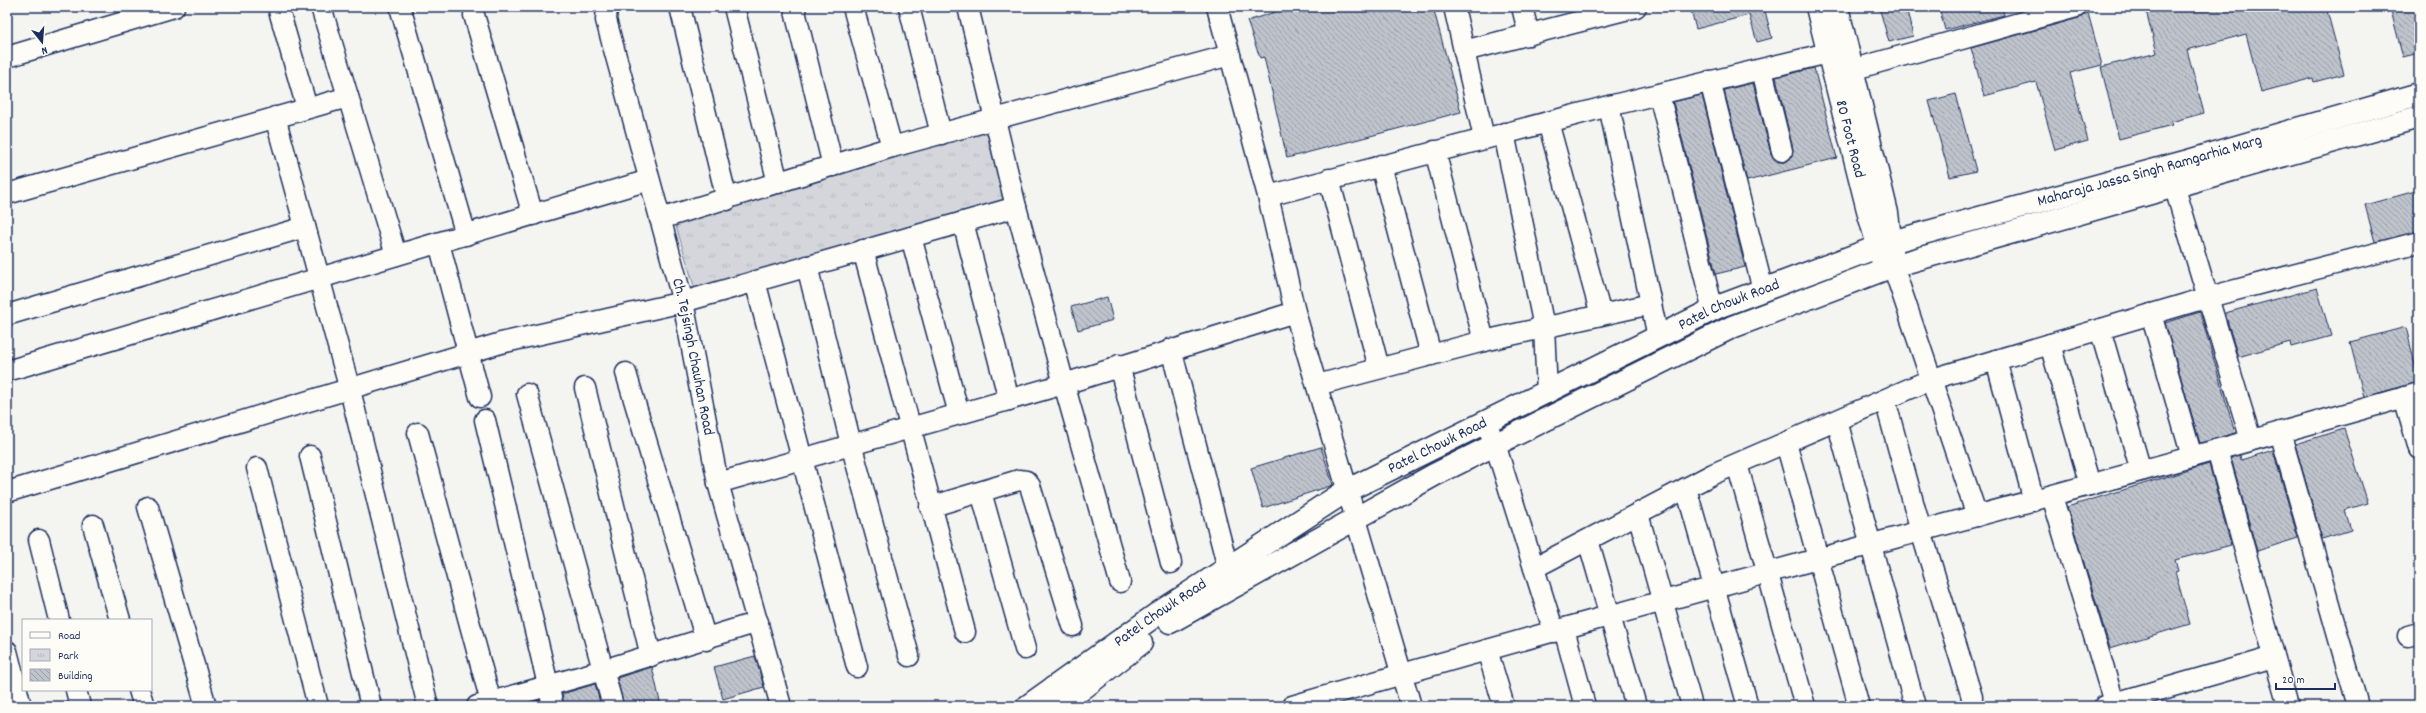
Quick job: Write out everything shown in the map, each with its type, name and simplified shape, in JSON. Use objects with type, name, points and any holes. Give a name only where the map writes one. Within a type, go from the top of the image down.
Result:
[{"type":"street","points":[[7,57],[174,7]]},
{"type":"street","points":[[278,7],[307,108]]},
{"type":"street","points":[[321,7],[396,255]]},
{"type":"street","points":[[400,7],[466,235]]},
{"type":"street","name":"Ch. Tejsingh Chauhan Road","points":[[607,7],[606,20],[683,302],[718,483],[781,706]]},
{"type":"street","points":[[680,7],[727,200]]},
{"type":"street","points":[[734,7],[778,183]]},
{"type":"street","points":[[794,7],[833,166]]},
{"type":"street","points":[[853,7],[892,147]]},
{"type":"street","points":[[909,7],[941,134]]},
{"type":"street","points":[[968,7],[996,118],[1016,207],[1120,582]]},
{"type":"street","points":[[1217,7],[1268,196],[1295,312],[1346,491],[1356,518],[1411,706]]},
{"type":"street","points":[[1454,7],[1484,138]]},
{"type":"street","points":[[1522,7],[1529,35]]},
{"type":"street","points":[[1464,51],[1529,35],[1571,15],[1634,7]]},
{"type":"street","name":"80 Foot Road","points":[[1817,7],[1870,218],[1885,243]]},
{"type":"street","name":"80 Foot Road","points":[[1837,7],[1887,213],[1885,243],[1889,268]]},
{"type":"street","points":[[1852,70],[2028,13],[2076,7]]},
{"type":"street","points":[[474,15],[533,215]]},
{"type":"street","points":[[1268,196],[1608,106],[1828,53]]},
{"type":"street","points":[[660,219],[727,200],[892,147],[1230,55]]},
{"type":"street","points":[[1762,70],[1782,151]]},
{"type":"street","points":[[1710,81],[1763,290]]},
{"type":"street","points":[[1659,94],[1713,310]]},
{"type":"street","name":"Maharaja Jassa Singh Ramgarhia Marg","points":[[1885,243],[2188,161],[2419,94]]},
{"type":"street","points":[[7,194],[348,97]]},
{"type":"street","points":[[1608,106],[1658,337]]},
{"type":"street","points":[[275,117],[350,390],[428,706]]},
{"type":"street","name":"Maharaja Jassa Singh Ramgarhia Marg","points":[[1889,268],[2174,185],[2419,117]]},
{"type":"street","points":[[1548,122],[1601,315]]},
{"type":"street","points":[[1504,133],[1544,327],[1547,392]]},
{"type":"street","points":[[1435,151],[1484,341]]},
{"type":"street","points":[[1382,165],[1431,355]]},
{"type":"street","points":[[1329,179],[1379,368]]},
{"type":"street","points":[[7,371],[649,180]]},
{"type":"street","points":[[2174,185],[2252,440]]},
{"type":"street","points":[[7,492],[350,390],[501,343],[683,302],[1016,207]]},
{"type":"street","points":[[963,222],[1009,400]]},
{"type":"street","points":[[7,315],[305,227]]},
{"type":"street","points":[[910,237],[959,414]]},
{"type":"street","points":[[439,242],[480,397]]},
{"type":"street","points":[[1534,568],[1686,488],[1737,464],[1932,379],[2209,297],[2419,242]]},
{"type":"street","name":"Patel Chowk Road","points":[[1028,706],[1160,612],[1346,491],[1713,310],[1885,243]]},
{"type":"street","points":[[862,250],[908,427],[965,632]]},
{"type":"street","points":[[807,266],[851,444],[909,656]]},
{"type":"street","points":[[1889,268],[1932,379],[1977,516]]},
{"type":"street","name":"Patel Chowk Road","points":[[1060,706],[1166,624],[1356,518],[1495,444],[1732,327],[1889,268]]},
{"type":"street","points":[[755,281],[800,458],[857,667]]},
{"type":"street","points":[[1317,385],[1484,341],[1651,304]]},
{"type":"street","points":[[718,483],[908,427],[1064,384],[1171,349],[1295,312]]},
{"type":"street","points":[[2151,314],[2192,457]]},
{"type":"street","points":[[2100,330],[2141,471]]},
{"type":"street","points":[[2050,344],[2090,485]]},
{"type":"street","points":[[1171,349],[1228,568]]},
{"type":"street","points":[[1996,360],[2111,705],[2274,657]]},
{"type":"street","points":[[1119,366],[1171,563]]},
{"type":"street","points":[[626,373],[706,640]]},
{"type":"street","points":[[584,388],[651,656]]},
{"type":"street","points":[[527,394],[613,706]]},
{"type":"street","points":[[1292,706],[1766,572],[2043,498],[2412,395],[2419,449]]},
{"type":"street","points":[[1885,400],[1921,531],[1972,697],[1971,706]]},
{"type":"street","points":[[485,420],[553,706]]},
{"type":"street","points":[[1838,421],[1915,706]]},
{"type":"street","points":[[1486,423],[1495,444],[1534,568],[1559,630],[1585,706]]},
{"type":"street","points":[[2280,432],[2358,706]]},
{"type":"street","points":[[418,433],[487,705],[706,640],[758,622]]},
{"type":"street","points":[[1786,443],[1859,706]]},
{"type":"street","points":[[2217,450],[2288,706]]},
{"type":"street","points":[[310,456],[371,706]]},
{"type":"street","points":[[1737,464],[1766,572],[1805,706]]},
{"type":"street","points":[[257,468],[318,706]]},
{"type":"street","points":[[930,507],[1019,480],[1026,481],[1030,486],[1073,626]]},
{"type":"street","points":[[1686,488],[1748,706]]},
{"type":"street","points":[[981,492],[1025,649]]},
{"type":"street","points":[[148,507],[206,706]]},
{"type":"street","points":[[1638,514],[1692,706]]},
{"type":"street","points":[[94,525],[120,619]]},
{"type":"street","points":[[39,540],[59,619]]},
{"type":"street","points":[[1588,540],[1636,706]]},
{"type":"street","points":[[1487,650],[1504,706]]},
{"type":"street","points":[[7,651],[21,706]]},
{"type":"street","points":[[76,691],[80,706]]},
{"type":"street","points":[[139,691],[144,706]]},
{"type":"green space","points":[[987,118],[1009,199],[697,296],[673,216]]},
{"type":"building","points":[[1277,7],[1433,7],[1461,112],[1287,158],[1264,57],[1260,58],[1247,21],[1278,11]]},
{"type":"building","points":[[1690,7],[1764,7],[1772,38],[1757,42],[1749,15],[1696,29]]},
{"type":"building","points":[[1879,7],[1906,7],[1913,36],[1889,42]]},
{"type":"building","points":[[1939,7],[2002,7],[2004,15],[1945,30]]},
{"type":"building","points":[[2145,7],[2326,7],[2344,74],[2314,82],[2313,78],[2261,92],[2246,34],[2187,50],[2204,113],[2171,122],[2172,125],[2119,139],[2101,67],[2157,53]]},
{"type":"building","points":[[2390,7],[2419,7],[2419,53],[2403,57]]},
{"type":"building","points":[[2088,13],[2102,65],[2070,73],[2088,141],[2055,150],[2036,82],[1984,96],[1971,48],[2079,18]]},
{"type":"building","points":[[1814,68],[1837,158],[1747,181],[1724,90],[1753,83],[1771,154],[1778,162],[1784,162],[1790,159],[1793,149],[1776,77]]},
{"type":"building","points":[[1956,94],[1976,171],[1950,177],[1929,101]]},
{"type":"building","points":[[1702,95],[1745,267],[1716,274],[1673,102]]},
{"type":"building","points":[[2419,190],[2419,231],[2375,242],[2365,205]]},
{"type":"building","points":[[2317,288],[2331,336],[2291,347],[2290,342],[2238,357],[2225,313]]},
{"type":"building","points":[[1107,297],[1113,320],[1078,330],[1071,307]]},
{"type":"building","points":[[2200,312],[2235,433],[2200,443],[2165,323]]},
{"type":"building","points":[[2406,327],[2419,382],[2364,397],[2350,342]]},
{"type":"building","points":[[2344,429],[2368,503],[2345,510],[2351,530],[2322,539],[2295,444]]},
{"type":"building","points":[[1321,447],[1333,485],[1263,508],[1251,468]]},
{"type":"building","points":[[2273,450],[2298,538],[2257,551],[2231,458],[2240,455],[2241,460]]},
{"type":"building","points":[[2209,464],[2231,545],[2175,560],[2178,571],[2175,572],[2190,624],[2110,648],[2067,507]]},
{"type":"building","points":[[755,656],[764,687],[723,699],[714,667]]},
{"type":"building","points":[[652,667],[661,706],[624,706],[617,678]]},
{"type":"building","points":[[595,684],[601,706],[564,706],[562,694]]},
{"type":"building","points":[[540,700],[541,706],[519,706]]}]
